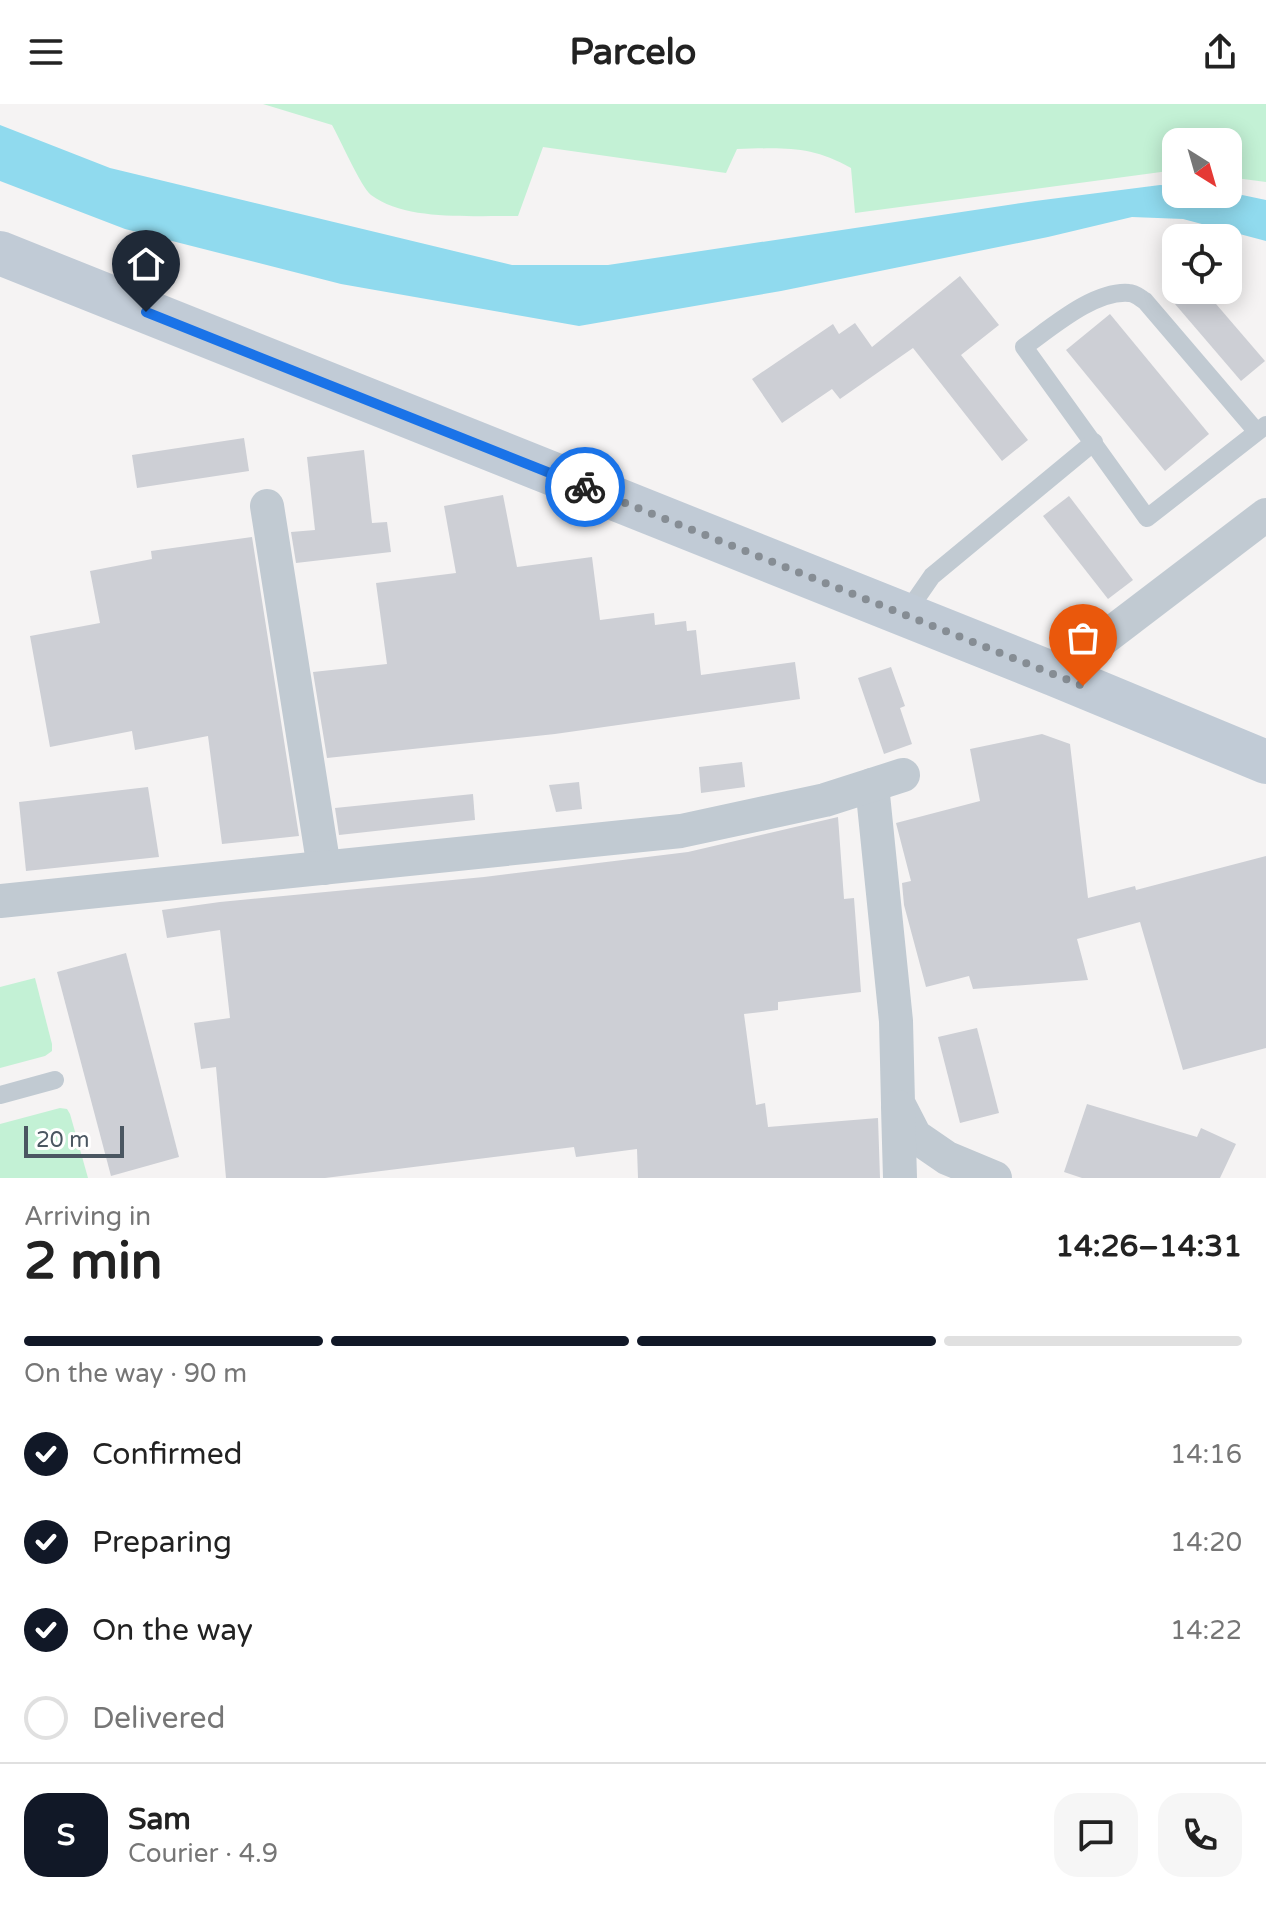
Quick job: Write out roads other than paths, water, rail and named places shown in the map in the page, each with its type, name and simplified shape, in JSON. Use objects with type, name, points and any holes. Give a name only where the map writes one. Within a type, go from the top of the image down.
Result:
[{"type":"main road","points":[[0,253],[1259,757]]},
{"type":"street","points":[[267,506],[324,868]]},
{"type":"street","points":[[1056,675],[1266,515]]},
{"type":"street","points":[[0,901],[681,831],[825,800],[888,780],[900,1178]]},
{"type":"street","points":[[898,1103],[915,1136],[947,1158],[995,1178]]},
{"type":"lane","points":[[1132,292],[1145,301],[1262,428],[1147,518],[1024,347],[1080,308],[1109,294],[1132,292]]},
{"type":"lane","points":[[905,615],[932,576],[1094,442]]},
{"type":"lane","points":[[0,1095],[55,1080]]},
{"type":"water","points":[[0,125],[110,168],[512,265],[608,265],[1160,185],[1162,208],[1242,208],[1242,195],[1266,200],[1266,241],[1242,235],[1242,224],[1202,224],[1183,219],[1132,217],[781,291],[579,326],[341,284],[125,229],[0,181]]}]
